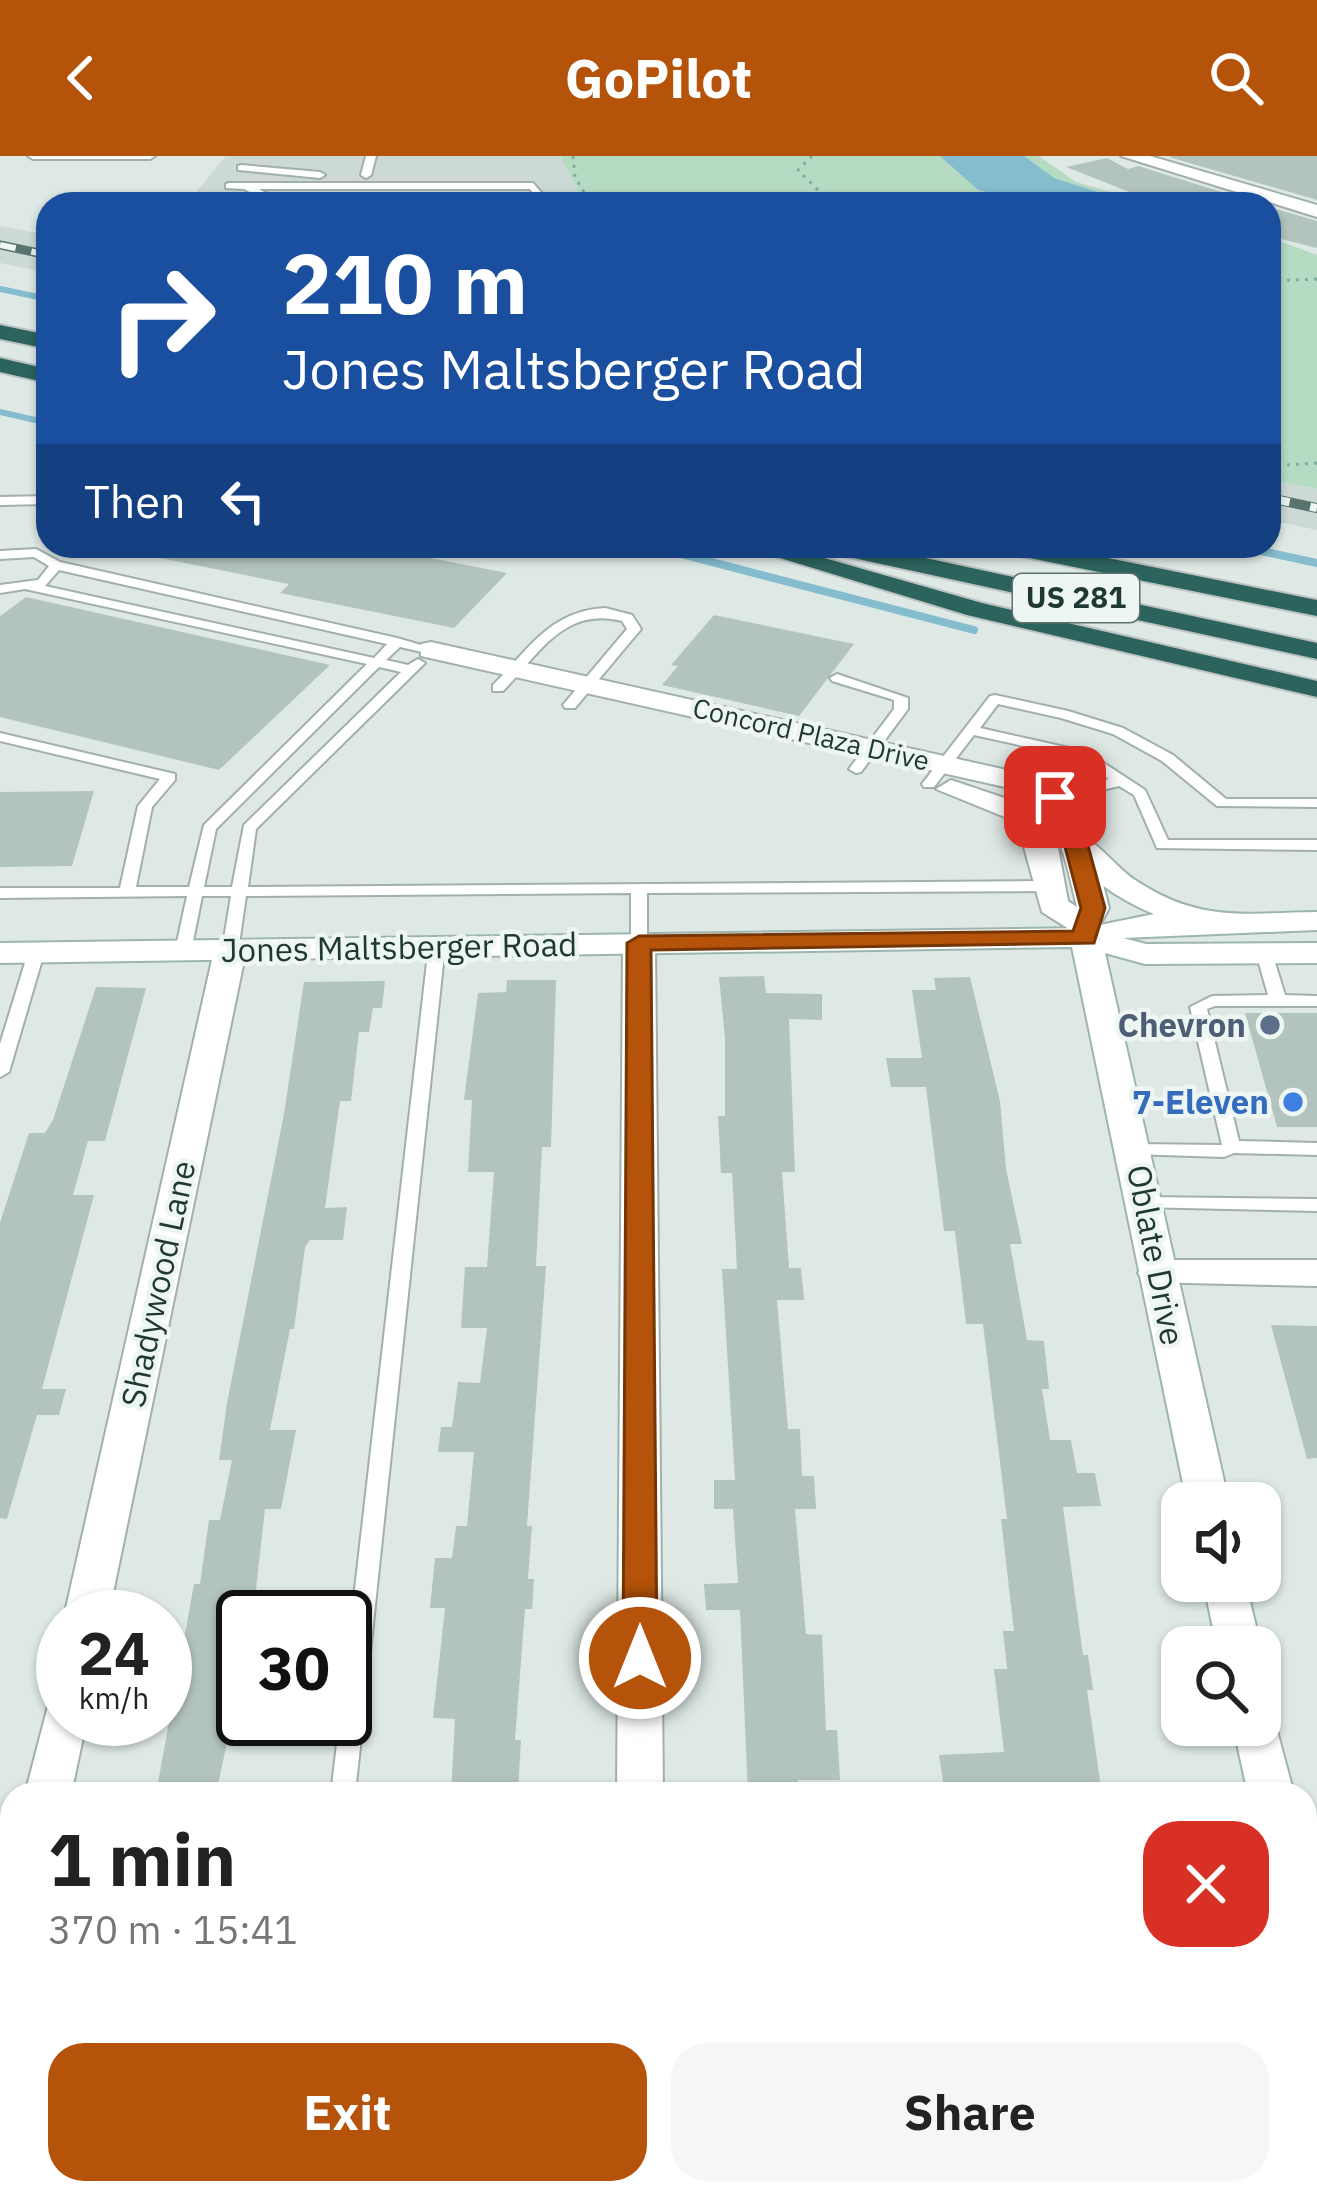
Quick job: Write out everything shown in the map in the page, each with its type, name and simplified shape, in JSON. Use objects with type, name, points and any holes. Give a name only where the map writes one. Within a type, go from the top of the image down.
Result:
[{"type":"highway","points":[[0,332],[36,340]]},
{"type":"highway","points":[[0,365],[36,373]]},
{"type":"highway","points":[[796,558],[976,609],[1317,689]]},
{"type":"highway","name":"US 281","points":[[890,558],[1317,651]]},
{"type":"highway","name":"US 281","points":[[1069,558],[1317,608]]},
{"type":"street","points":[[1130,156],[1252,192]]},
{"type":"street","points":[[1281,200],[1317,211]]},
{"type":"street","name":"Concord Plaza Drive","points":[[421,660],[936,774],[1024,782],[1055,797]]},
{"type":"street","name":"Concord Plaza Drive","points":[[936,774],[1029,816],[1042,842],[1053,905],[1085,932]]},
{"type":"street","points":[[1055,797],[1070,820],[1093,908],[1085,932]]},
{"type":"street","points":[[1075,844],[1103,874],[1139,899],[1181,914],[1234,922]]},
{"type":"street","name":"Jones Maltsberger Road","points":[[0,953],[639,943],[1317,921]]},
{"type":"street","name":"Jones Maltsberger Road","points":[[1085,932],[1145,954],[1317,953]]},
{"type":"street","name":"Oblate Drive","points":[[1085,932],[1203,1482]]},
{"type":"street","points":[[639,943],[640,1782]]},
{"type":"street","name":"Shadywood Lane","points":[[92,1590],[230,951]]},
{"type":"street","points":[[1157,1273],[1317,1273]]},
{"type":"street","points":[[51,1782],[58,1746]]},
{"type":"street","points":[[1261,1746],[1268,1782]]},
{"type":"lane","points":[[33,156],[150,156]]},
{"type":"lane","points":[[226,192],[248,156]]},
{"type":"lane","points":[[310,175],[315,156]]},
{"type":"lane","points":[[367,176],[371,156]]},
{"type":"lane","points":[[241,168],[310,175],[536,176],[533,186]]},
{"type":"lane","points":[[229,187],[533,186]]},
{"type":"lane","points":[[533,186],[537,192]]},
{"type":"lane","points":[[246,187],[256,192]]},
{"type":"lane","points":[[0,501],[36,500]]},
{"type":"lane","points":[[0,555],[36,553]]},
{"type":"lane","points":[[44,558],[56,566],[397,642],[421,660]]},
{"type":"lane","points":[[30,587],[50,577],[56,566]]},
{"type":"lane","points":[[0,589],[30,587],[378,662],[421,660]]},
{"type":"lane","points":[[508,679],[566,615],[591,610],[627,618],[634,629],[579,695]]},
{"type":"lane","points":[[182,951],[209,827],[397,642]]},
{"type":"lane","points":[[230,951],[249,828],[421,660]]},
{"type":"lane","points":[[837,679],[901,698],[902,709],[864,759]]},
{"type":"lane","points":[[936,774],[995,699],[1125,732],[1170,754],[1222,802],[1317,803]]},
{"type":"lane","points":[[970,730],[1082,755],[1140,793],[1162,845],[1317,845]]},
{"type":"lane","points":[[0,736],[170,778],[145,806],[127,892]]},
{"type":"lane","points":[[275,761],[308,770]]},
{"type":"lane","points":[[1055,797],[1120,781]]},
{"type":"lane","points":[[0,893],[1050,886]]},
{"type":"lane","points":[[639,889],[639,943]]},
{"type":"lane","points":[[344,1782],[437,945]]},
{"type":"lane","points":[[0,1072],[36,953]]},
{"type":"lane","points":[[1264,953],[1278,1000]]},
{"type":"lane","points":[[1231,1147],[1198,1007],[1212,1001],[1317,1001]]},
{"type":"lane","points":[[1135,1150],[1317,1149]]},
{"type":"lane","points":[[1144,1203],[1317,1205]]},
{"type":"path","points":[[573,156],[575,176],[584,192]]},
{"type":"path","points":[[812,156],[798,170],[820,192]]},
{"type":"path","points":[[1281,280],[1317,279]]},
{"type":"path","points":[[1281,465],[1317,463]]},
{"type":"shaded area","points":[[226,156],[560,156],[580,192],[196,192]]},
{"type":"shaded area","points":[[0,226],[36,233],[36,270],[0,263]]},
{"type":"shaded area","points":[[1281,482],[1317,489],[1317,530],[1281,522]]},
{"type":"green space","points":[[560,156],[1039,156],[1076,182],[1111,192],[580,192]]},
{"type":"green space","points":[[1281,242],[1317,255],[1317,489],[1281,482]]},
{"type":"water","points":[[940,156],[1024,156],[1054,178],[1098,192],[986,192]]},
{"type":"building","points":[[1173,156],[1317,156],[1317,200],[1169,157]]},
{"type":"building","points":[[1107,158],[1128,169],[1138,166],[1222,192],[1130,192],[1066,167]]},
{"type":"building","points":[[1281,210],[1317,221],[1317,248],[1281,239]]},
{"type":"building","points":[[160,558],[430,558],[507,573],[454,628],[280,593],[289,584]]},
{"type":"building","points":[[26,597],[330,665],[219,770],[0,717],[0,616]]},
{"type":"building","points":[[714,615],[854,644],[799,716],[662,685],[678,666],[671,665]]},
{"type":"building","points":[[94,791],[72,866],[0,867],[0,792]]},
{"type":"building","points":[[764,976],[766,993],[822,994],[822,1020],[789,1019],[795,1172],[782,1172],[789,1268],[801,1268],[804,1300],[777,1300],[788,1429],[800,1429],[802,1476],[814,1476],[816,1509],[795,1509],[806,1634],[822,1635],[826,1730],[837,1730],[840,1780],[747,1782],[740,1610],[706,1610],[704,1584],[738,1583],[733,1509],[714,1509],[714,1480],[735,1480],[722,1269],[737,1269],[732,1173],[721,1173],[718,1116],[725,1116],[725,1038],[719,977]]},
{"type":"building","points":[[970,977],[1000,1101],[1006,1169],[1022,1244],[1010,1244],[1027,1340],[1044,1341],[1049,1389],[1042,1389],[1050,1440],[1071,1440],[1077,1473],[1095,1473],[1101,1506],[1063,1507],[1083,1655],[1088,1655],[1093,1690],[1087,1690],[1100,1782],[943,1782],[939,1755],[1004,1752],[994,1669],[1007,1669],[1003,1631],[1014,1631],[1001,1519],[1007,1519],[983,1324],[966,1324],[955,1231],[944,1231],[926,1087],[891,1087],[886,1058],[922,1058],[912,990],[936,990],[934,978]]},
{"type":"building","points":[[507,980],[556,980],[551,1147],[542,1147],[536,1266],[546,1266],[527,1526],[532,1526],[528,1579],[534,1579],[532,1609],[525,1609],[515,1740],[521,1740],[519,1782],[452,1782],[455,1719],[433,1718],[445,1608],[430,1608],[435,1558],[452,1558],[456,1526],[467,1526],[474,1452],[438,1452],[441,1427],[452,1427],[458,1382],[480,1383],[487,1328],[461,1328],[465,1267],[487,1267],[494,1172],[468,1172],[472,1100],[464,1100],[478,993],[506,992]]},
{"type":"building","points":[[385,981],[382,1008],[373,1008],[369,1032],[359,1032],[351,1101],[340,1101],[325,1208],[347,1207],[343,1240],[310,1240],[305,1247],[294,1329],[290,1329],[270,1430],[296,1430],[281,1509],[265,1509],[256,1590],[216,1590],[216,1746],[226,1746],[219,1782],[158,1782],[165,1746],[192,1746],[192,1595],[194,1584],[200,1584],[209,1520],[220,1520],[232,1460],[219,1460],[227,1403],[284,1114],[304,982]]},
{"type":"building","points":[[96,987],[146,988],[105,1141],[88,1141],[73,1195],[94,1195],[42,1389],[66,1389],[59,1415],[37,1415],[7,1519],[0,1518],[0,1223],[29,1133],[45,1133],[53,1120]]},
{"type":"building","points":[[1245,1013],[1317,1013],[1317,1127],[1277,1127]]},
{"type":"building","points":[[1271,1325],[1317,1326],[1317,1458],[1307,1459]]},
{"type":"waterway","points":[[0,289],[36,296]]},
{"type":"waterway","points":[[0,412],[36,420]]},
{"type":"waterway","points":[[1281,555],[1317,563]]},
{"type":"waterway","points":[[696,558],[974,630]]},
{"type":"railway","points":[[0,245],[36,252]]},
{"type":"railway","points":[[1281,500],[1317,508]]},
{"type":"place","name":"Chevron","points":[[1270,1025]]},
{"type":"place","name":"7-Eleven","points":[[1293,1102]]},
{"type":"route","points":[[640,1658],[639,943],[1086,938],[1084,925],[1093,908],[1070,820],[1055,797]]}]
